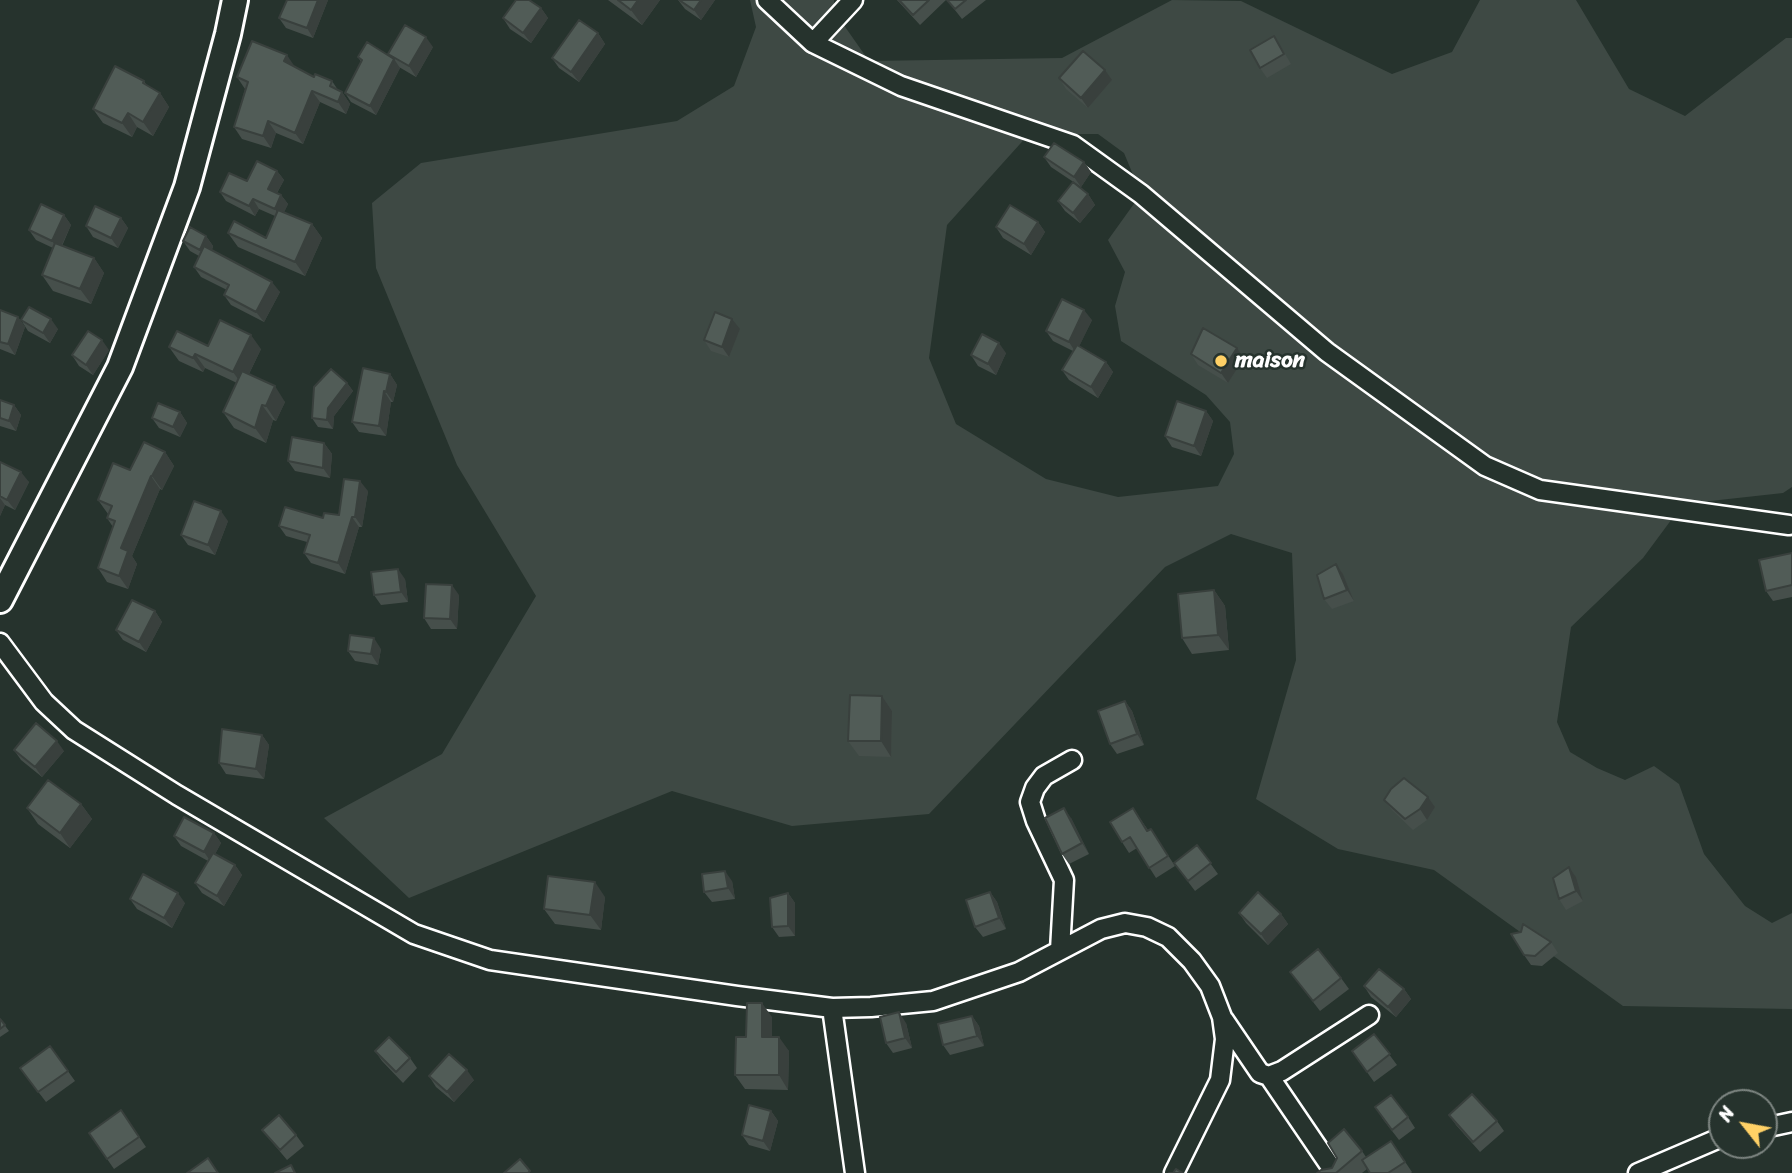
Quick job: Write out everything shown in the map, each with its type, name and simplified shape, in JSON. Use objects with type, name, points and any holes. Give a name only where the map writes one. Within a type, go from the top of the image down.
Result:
[{"type":"street","points":[[0,600],[120,368],[187,187],[235,0]]},
{"type":"street","points":[[767,0],[813,43],[901,86],[1073,145],[1141,194],[1327,352],[1485,466],[1540,490],[1789,525]]},
{"type":"street","points":[[813,43],[853,0]]},
{"type":"street","points":[[0,643],[44,702],[74,730],[177,795],[414,934],[490,960],[832,1007],[871,1007],[933,1001],[1018,972],[1101,929],[1125,923],[1147,927],[1167,937],[1192,961],[1210,986],[1222,1017],[1260,1073],[1269,1076],[1335,1173]]},
{"type":"street","points":[[1060,950],[1064,880],[1030,802],[1035,788],[1044,776],[1072,760]]},
{"type":"street","points":[[832,1007],[855,1173]]},
{"type":"street","points":[[1269,1076],[1282,1071],[1369,1015]]},
{"type":"street","points":[[1174,1173],[1220,1080],[1225,1038],[1222,1017]]},
{"type":"street","points":[[1638,1173],[1708,1143]]},
{"type":"shaded area","points":[[750,0],[834,0],[834,11],[869,61],[1062,58],[1172,0],[1241,1],[1392,74],[1452,52],[1480,0],[1576,0],[1629,89],[1685,116],[1786,38],[1792,38],[1792,487],[1783,493],[1683,504],[1643,558],[1571,627],[1557,722],[1570,752],[1597,768],[1625,780],[1654,766],[1679,784],[1704,854],[1745,906],[1772,923],[1792,913],[1792,1009],[1623,1006],[1434,870],[1338,849],[1256,799],[1296,660],[1292,553],[1231,534],[1165,567],[929,814],[792,826],[672,791],[409,898],[324,818],[442,754],[536,596],[457,465],[376,268],[372,203],[421,163],[677,121],[734,86],[756,27]],"holes":[[[1029,134],[1098,134],[1124,153],[1141,194],[1108,240],[1125,272],[1115,306],[1121,341],[1206,395],[1230,422],[1234,454],[1218,486],[1118,497],[1046,479],[956,424],[929,358],[947,225]]]},
{"type":"building","points":[[287,0],[318,0],[307,28],[279,18]]},
{"type":"building","points":[[516,0],[529,0],[541,8],[523,33],[503,18]]},
{"type":"building","points":[[618,0],[638,0],[631,10]]},
{"type":"building","points":[[679,0],[701,0],[694,10]]},
{"type":"building","points":[[899,0],[929,0],[913,15]]},
{"type":"building","points":[[947,0],[966,0],[955,9]]},
{"type":"building","points":[[579,20],[598,33],[571,72],[552,58]]},
{"type":"building","points":[[405,25],[426,37],[409,66],[388,54]]},
{"type":"building","points":[[1274,36],[1284,54],[1260,68],[1250,50]]},
{"type":"building","points":[[252,41],[287,55],[284,61],[314,77],[315,74],[332,81],[330,86],[342,92],[338,102],[312,91],[295,133],[268,121],[263,136],[234,127],[248,82],[237,77]]},
{"type":"building","points":[[367,42],[394,59],[370,106],[345,93],[362,60],[358,57]]},
{"type":"building","points":[[1083,51],[1105,70],[1081,98],[1059,78]]},
{"type":"building","points":[[115,66],[160,93],[143,122],[128,113],[122,123],[93,109]]},
{"type":"building","points":[[1054,143],[1084,162],[1074,177],[1044,157]]},
{"type":"building","points":[[257,161],[277,171],[268,189],[281,195],[275,209],[253,199],[249,206],[220,192],[229,173],[247,181]]},
{"type":"building","points":[[1073,182],[1088,194],[1073,213],[1058,201]]},
{"type":"building","points":[[41,204],[64,215],[52,241],[29,230]]},
{"type":"building","points":[[1010,205],[1038,222],[1024,244],[996,227]]},
{"type":"building","points":[[95,206],[121,218],[111,238],[86,226]]},
{"type":"building","points":[[278,210],[312,224],[295,262],[228,233],[234,221],[266,238]]},
{"type":"building","points":[[190,227],[206,236],[200,250],[183,241]]},
{"type":"building","points":[[55,243],[94,258],[80,289],[42,275]]},
{"type":"building","points":[[204,246],[272,282],[256,312],[224,295],[229,285],[194,267]]},
{"type":"building","points":[[1062,299],[1084,310],[1069,342],[1046,331]]},
{"type":"building","points":[[29,307],[51,319],[43,333],[21,320]]},
{"type":"building","points":[[0,310],[18,317],[8,344],[0,342]]},
{"type":"building","points":[[715,312],[732,319],[722,347],[704,340]]},
{"type":"building","points":[[220,320],[251,335],[233,372],[195,354],[193,358],[169,347],[177,331],[208,346]]},
{"type":"building","points":[[1203,328],[1237,348],[1221,373],[1191,354]]},
{"type":"building","points":[[88,331],[102,340],[86,365],[72,355]]},
{"type":"building","points":[[982,334],[999,343],[988,364],[971,355]]},
{"type":"building","points":[[1077,345],[1106,362],[1091,387],[1062,370]]},
{"type":"building","points":[[363,368],[390,374],[386,392],[384,391],[379,426],[352,422]]},
{"type":"building","points":[[331,369],[347,383],[328,408],[327,420],[312,418],[314,387]]},
{"type":"building","points":[[242,371],[275,386],[266,406],[262,405],[255,428],[223,412]]},
{"type":"building","points":[[0,400],[14,405],[9,421],[0,418]]},
{"type":"building","points":[[1177,401],[1206,411],[1194,446],[1165,436]]},
{"type":"building","points":[[158,403],[180,412],[173,427],[152,418]]},
{"type":"building","points":[[292,437],[324,443],[323,468],[288,461]]},
{"type":"building","points":[[144,442],[165,452],[151,476],[121,548],[128,551],[119,576],[98,568],[115,521],[107,518],[112,506],[98,500],[113,463],[130,470]]},
{"type":"building","points":[[0,462],[21,472],[7,500],[0,496]]},
{"type":"building","points":[[344,479],[360,481],[355,517],[352,517],[338,563],[304,553],[310,535],[279,526],[285,507],[323,518],[324,513],[339,515]]},
{"type":"building","points":[[194,501],[221,511],[208,545],[181,535]]},
{"type":"building","points":[[1792,553],[1792,585],[1766,591],[1759,560]]},
{"type":"building","points":[[1336,564],[1347,590],[1324,599],[1317,575]]},
{"type":"building","points":[[398,569],[401,592],[374,595],[371,572]]},
{"type":"building","points":[[426,584],[452,585],[450,619],[424,618]]},
{"type":"building","points":[[1214,590],[1218,635],[1182,638],[1178,594]]},
{"type":"building","points":[[132,600],[155,611],[139,642],[116,630]]},
{"type":"building","points":[[350,635],[374,638],[371,654],[348,651]]},
{"type":"building","points":[[850,695],[882,696],[881,741],[848,741]]},
{"type":"building","points":[[1125,701],[1137,734],[1110,744],[1098,711]]},
{"type":"building","points":[[36,723],[57,741],[35,767],[14,750]]},
{"type":"building","points":[[222,729],[262,735],[256,769],[219,763]]},
{"type":"building","points":[[1404,778],[1428,797],[1420,809],[1405,819],[1384,800],[1391,789]]},
{"type":"building","points":[[48,780],[81,804],[60,833],[27,808]]},
{"type":"building","points":[[1064,808],[1082,843],[1062,854],[1045,818]]},
{"type":"building","points":[[1133,808],[1147,831],[1151,829],[1168,856],[1149,868],[1130,837],[1122,842],[1110,822]]},
{"type":"building","points":[[184,817],[214,833],[204,852],[174,836]]},
{"type":"building","points":[[1197,845],[1211,863],[1188,881],[1174,863]]},
{"type":"building","points":[[213,853],[235,865],[217,896],[195,883]]},
{"type":"building","points":[[1569,867],[1576,891],[1559,899],[1553,878]]},
{"type":"building","points":[[725,871],[728,888],[704,892],[702,874]]},
{"type":"building","points":[[143,874],[178,893],[164,918],[130,899]]},
{"type":"building","points":[[548,876],[595,882],[590,915],[544,909]]},
{"type":"building","points":[[990,892],[999,918],[975,927],[966,900]]},
{"type":"building","points":[[1258,892],[1281,914],[1261,934],[1239,913]]},
{"type":"building","points":[[788,893],[788,926],[772,927],[770,898]]},
{"type":"building","points":[[1523,924],[1551,942],[1535,956],[1524,955],[1511,934],[1521,932]]},
{"type":"building","points":[[1318,949],[1341,978],[1313,1001],[1290,972]]},
{"type":"building","points":[[1379,969],[1404,989],[1388,1007],[1364,986]]},
{"type":"building","points":[[747,1003],[762,1003],[762,1037],[779,1037],[779,1075],[735,1075],[736,1037],[746,1037]]},
{"type":"building","points":[[899,1012],[905,1038],[886,1043],[880,1017]]},
{"type":"building","points":[[972,1016],[977,1036],[943,1045],[938,1024]]},
{"type":"building","points":[[1374,1034],[1390,1054],[1367,1072],[1352,1051]]},
{"type":"building","points":[[389,1037],[410,1058],[396,1072],[375,1051]]},
{"type":"building","points":[[50,1046],[68,1071],[38,1092],[20,1068]]},
{"type":"building","points":[[449,1054],[467,1070],[447,1092],[429,1076]]},
{"type":"building","points":[[1472,1094],[1497,1121],[1473,1142],[1449,1115]]},
{"type":"building","points":[[1391,1095],[1408,1117],[1392,1130],[1375,1107]]},
{"type":"building","points":[[749,1105],[771,1111],[763,1141],[742,1135]]},
{"type":"building","points":[[121,1110],[139,1137],[107,1159],[89,1133]]},
{"type":"building","points":[[279,1115],[296,1135],[280,1150],[262,1130]]},
{"type":"building","points":[[1344,1129],[1362,1151],[1336,1173],[1317,1173],[1332,1168],[1337,1158],[1328,1143]]},
{"type":"building","points":[[1391,1141],[1405,1162],[1388,1173],[1370,1173],[1362,1160]]},
{"type":"building","points":[[208,1158],[218,1173],[187,1173]]},
{"type":"building","points":[[520,1159],[530,1171],[528,1173],[504,1173]]},
{"type":"building","points":[[291,1165],[295,1173],[275,1173]]},
{"type":"place","name":"maison","points":[[1221,361]]}]
